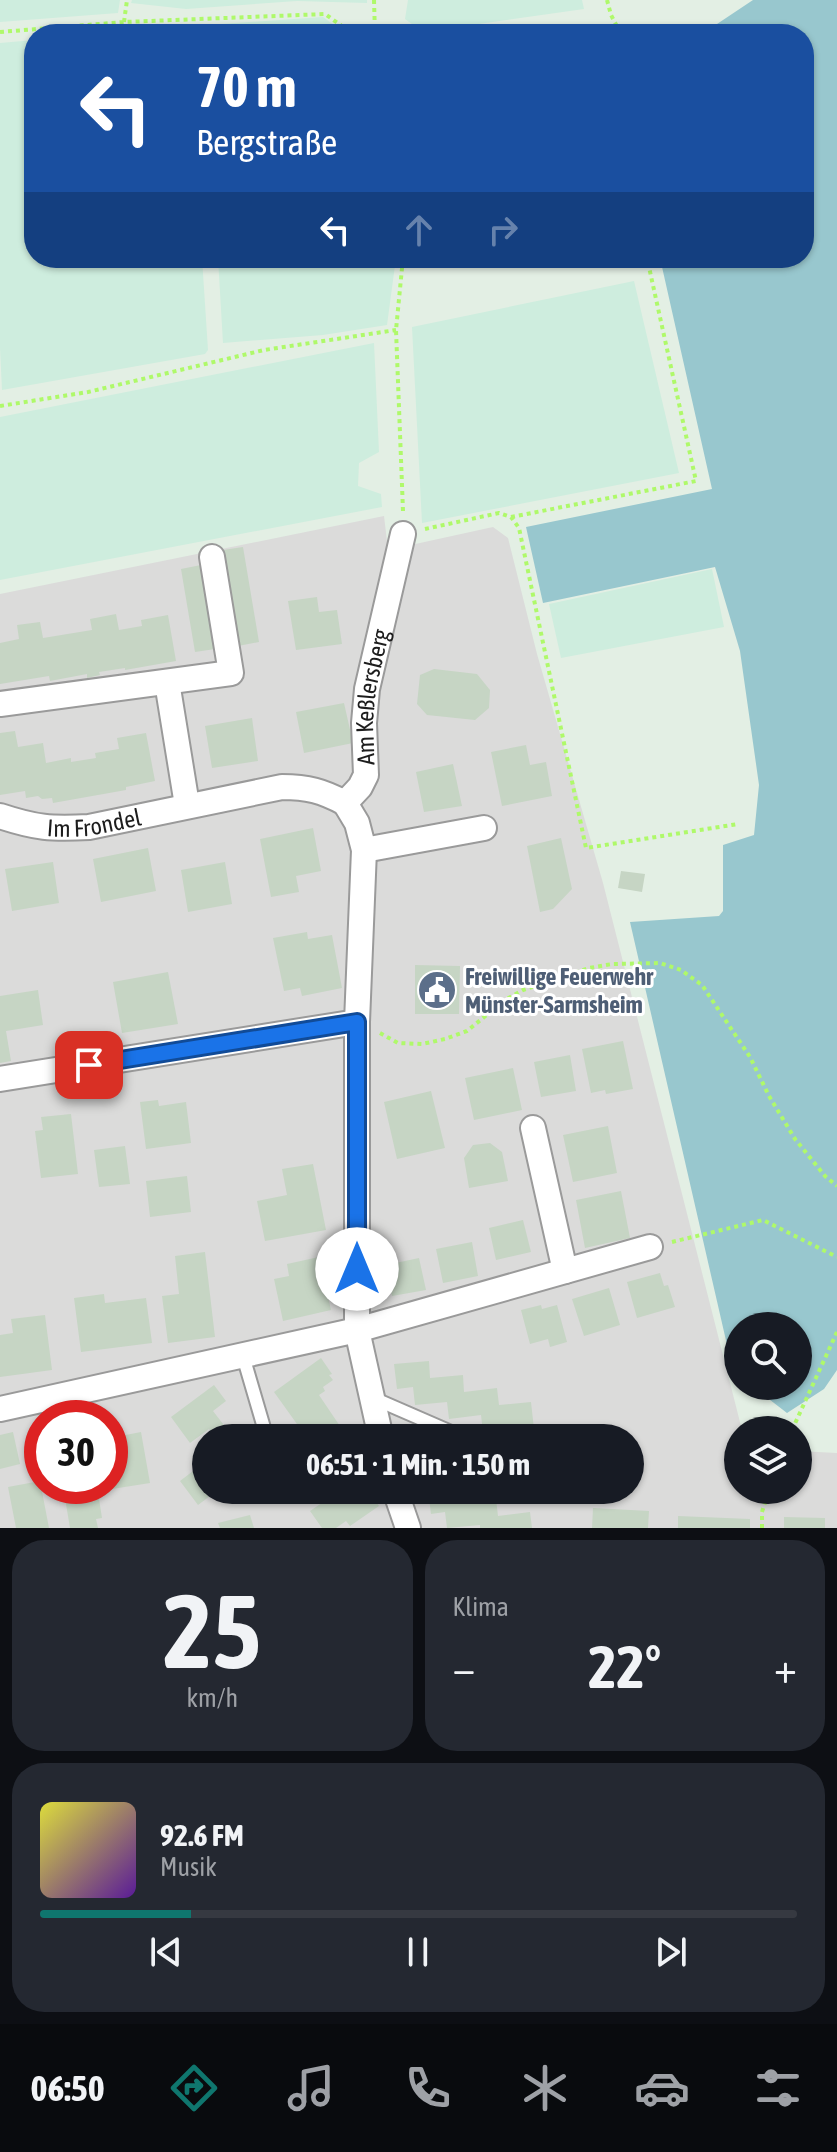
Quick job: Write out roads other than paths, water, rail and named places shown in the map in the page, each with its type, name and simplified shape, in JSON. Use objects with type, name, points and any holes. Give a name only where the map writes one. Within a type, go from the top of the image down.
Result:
[{"type":"street","name":"Am Keßlersberg","points":[[345,803],[366,775],[364,723],[367,689],[403,534]]},
{"type":"street","points":[[0,704],[231,673],[212,557]]},
{"type":"street","points":[[167,682],[187,805]]},
{"type":"street","name":"Im Frondel","points":[[0,816],[34,827],[89,827],[282,787],[305,787],[325,792],[345,803]]},
{"type":"street","points":[[345,803],[357,823],[364,850],[357,1022],[357,1330],[378,1424]]},
{"type":"street","points":[[364,850],[484,828]]},
{"type":"street","points":[[0,1079],[357,1022]]},
{"type":"street","points":[[533,1128],[565,1271]]},
{"type":"street","points":[[0,1409],[357,1330],[650,1247]]},
{"type":"street","points":[[400,1504],[408,1528]]},
{"type":"lane","points":[[243,1356],[263,1424]]},
{"type":"lane","points":[[371,1397],[433,1424]]},
{"type":"place","name":"Freiwillige Feuerwehr Münster-Sarmsheim","points":[[437,990]]}]
